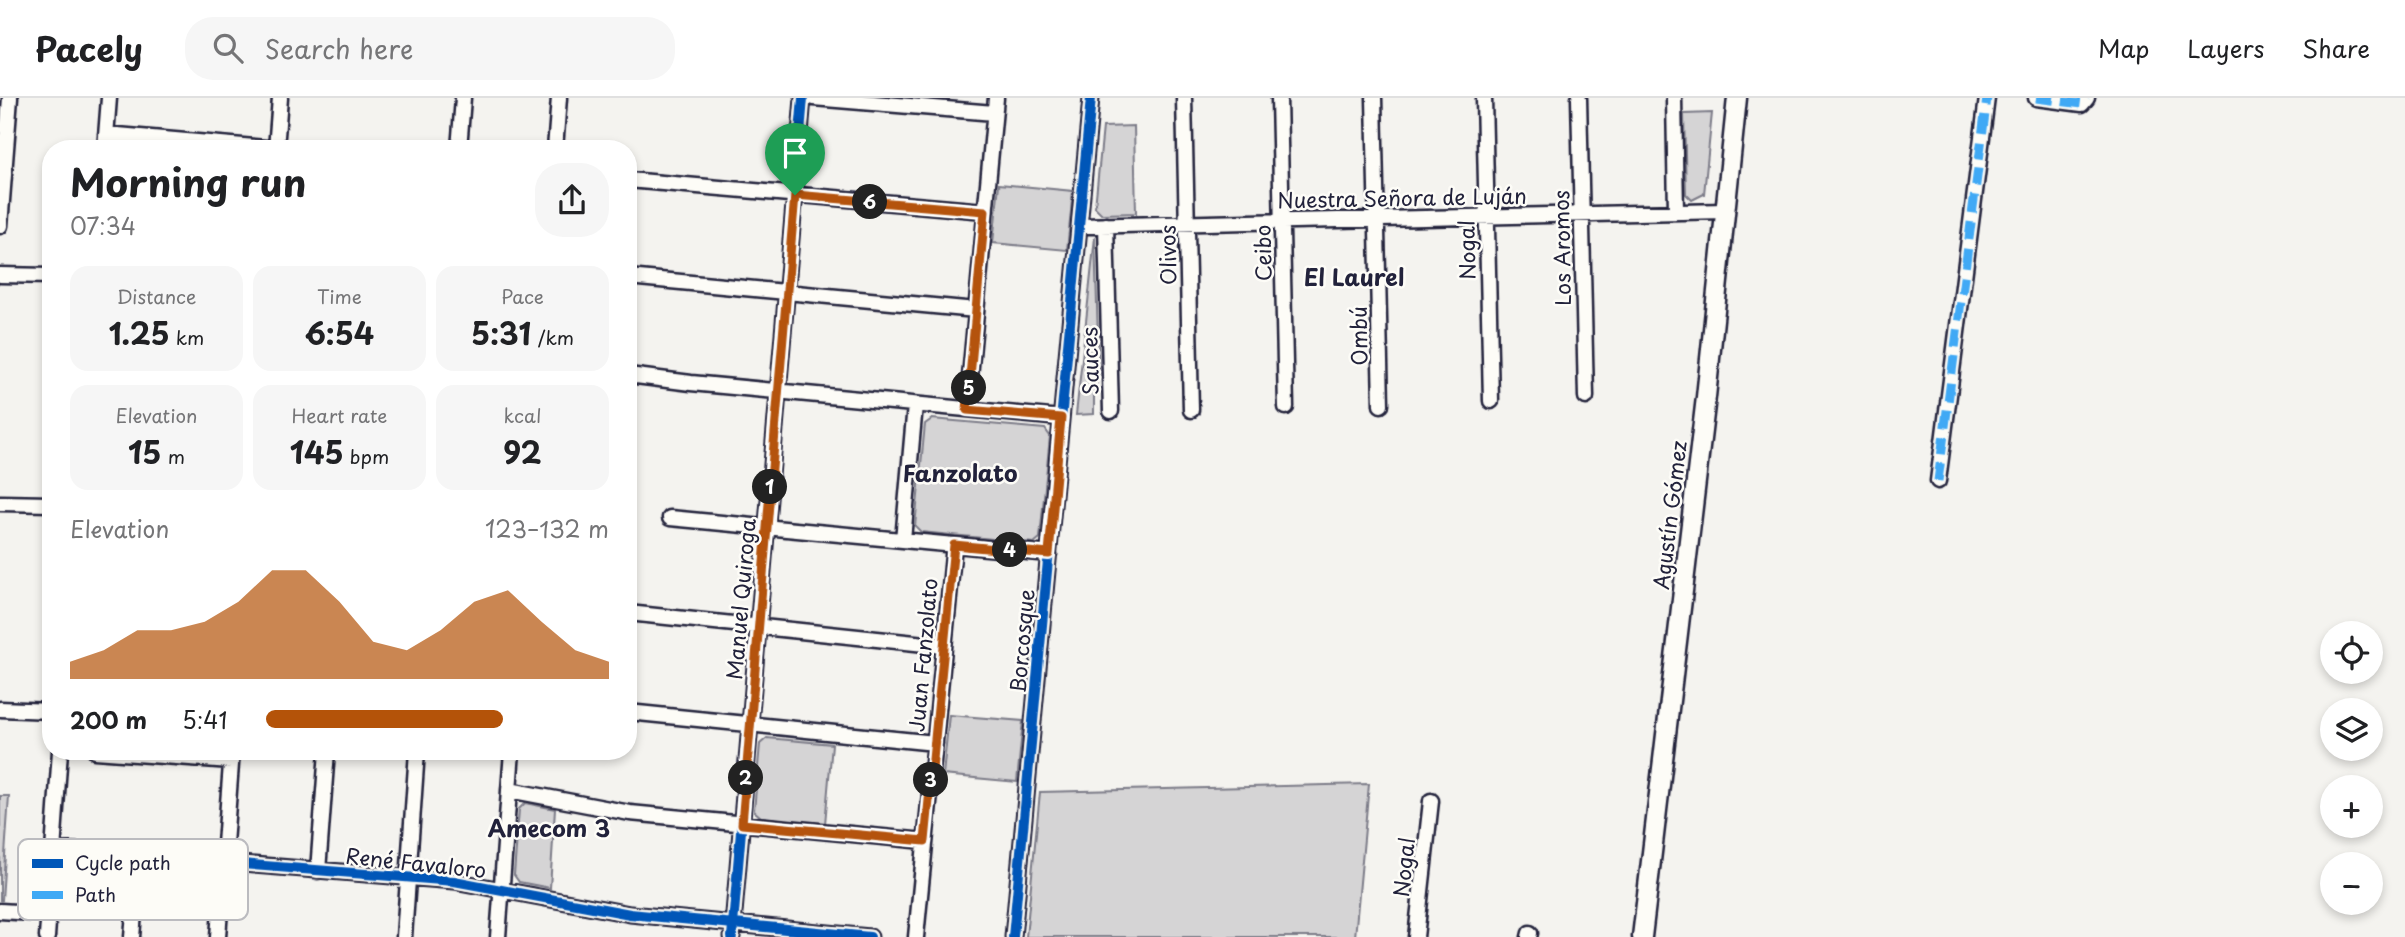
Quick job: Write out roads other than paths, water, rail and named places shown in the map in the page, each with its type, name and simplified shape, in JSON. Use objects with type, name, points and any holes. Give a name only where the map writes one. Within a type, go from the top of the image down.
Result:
[{"type":"main road","name":"Agustín Gómez","points":[[1642,937],[1737,98]]},
{"type":"street","points":[[0,226],[10,98]]},
{"type":"street","points":[[106,140],[109,98]]},
{"type":"street","points":[[277,140],[280,98]]},
{"type":"street","points":[[460,140],[463,98]]},
{"type":"street","points":[[556,140],[559,98]]},
{"type":"street","name":"Manuel Quiroga","points":[[733,930],[803,98]]},
{"type":"street","points":[[813,98],[995,105],[967,410]]},
{"type":"street","name":"Borcosque","points":[[1013,937],[1091,98]]},
{"type":"street","name":"Olivos","points":[[1184,98],[1191,410]]},
{"type":"street","name":"Ceibo","points":[[1279,98],[1286,407]]},
{"type":"street","name":"Ombú","points":[[1374,98],[1381,405]]},
{"type":"street","name":"Nogal","points":[[1484,98],[1491,401]]},
{"type":"street","name":"Los Aromos","points":[[1579,98],[1586,397]]},
{"type":"street","points":[[1674,98],[1676,212]]},
{"type":"street","points":[[1938,481],[1987,98]]},
{"type":"street","points":[[2036,98],[2082,104],[2087,98]]},
{"type":"street","points":[[637,181],[985,211]]},
{"type":"street","name":"Nuestra Señora de Luján","points":[[1080,226],[1725,211]]},
{"type":"street","name":"Sauces","points":[[1107,225],[1111,411]]},
{"type":"street","points":[[0,275],[42,276]]},
{"type":"street","points":[[637,278],[976,310]]},
{"type":"street","points":[[637,376],[1061,418]]},
{"type":"street","points":[[903,540],[915,405]]},
{"type":"street","points":[[0,503],[42,503]]},
{"type":"street","points":[[670,517],[1049,554]]},
{"type":"street","name":"Juan Fanzolato","points":[[916,937],[954,545]]},
{"type":"street","points":[[637,614],[944,646]]},
{"type":"street","points":[[0,709],[42,711]]},
{"type":"street","points":[[637,713],[935,743]]},
{"type":"street","points":[[54,839],[59,760]]},
{"type":"street","points":[[226,839],[232,760]]},
{"type":"street","points":[[318,872],[326,760]]},
{"type":"street","points":[[404,937],[416,760]]},
{"type":"street","points":[[498,937],[511,760]]},
{"type":"street","points":[[509,790],[629,813],[925,841]]},
{"type":"street","name":"Nogal","points":[[1416,937],[1431,801]]},
{"type":"street","name":"René Favaloro","points":[[248,864],[318,872],[454,881],[733,930],[816,932],[870,937]]},
{"type":"street","points":[[0,911],[18,912]]},
{"type":"district","name":"El Laurel","points":[[1354,276]]},
{"type":"district","name":"Fanzolato","points":[[960,472]]},
{"type":"district","name":"Amecom 3","points":[[549,827]]}]
